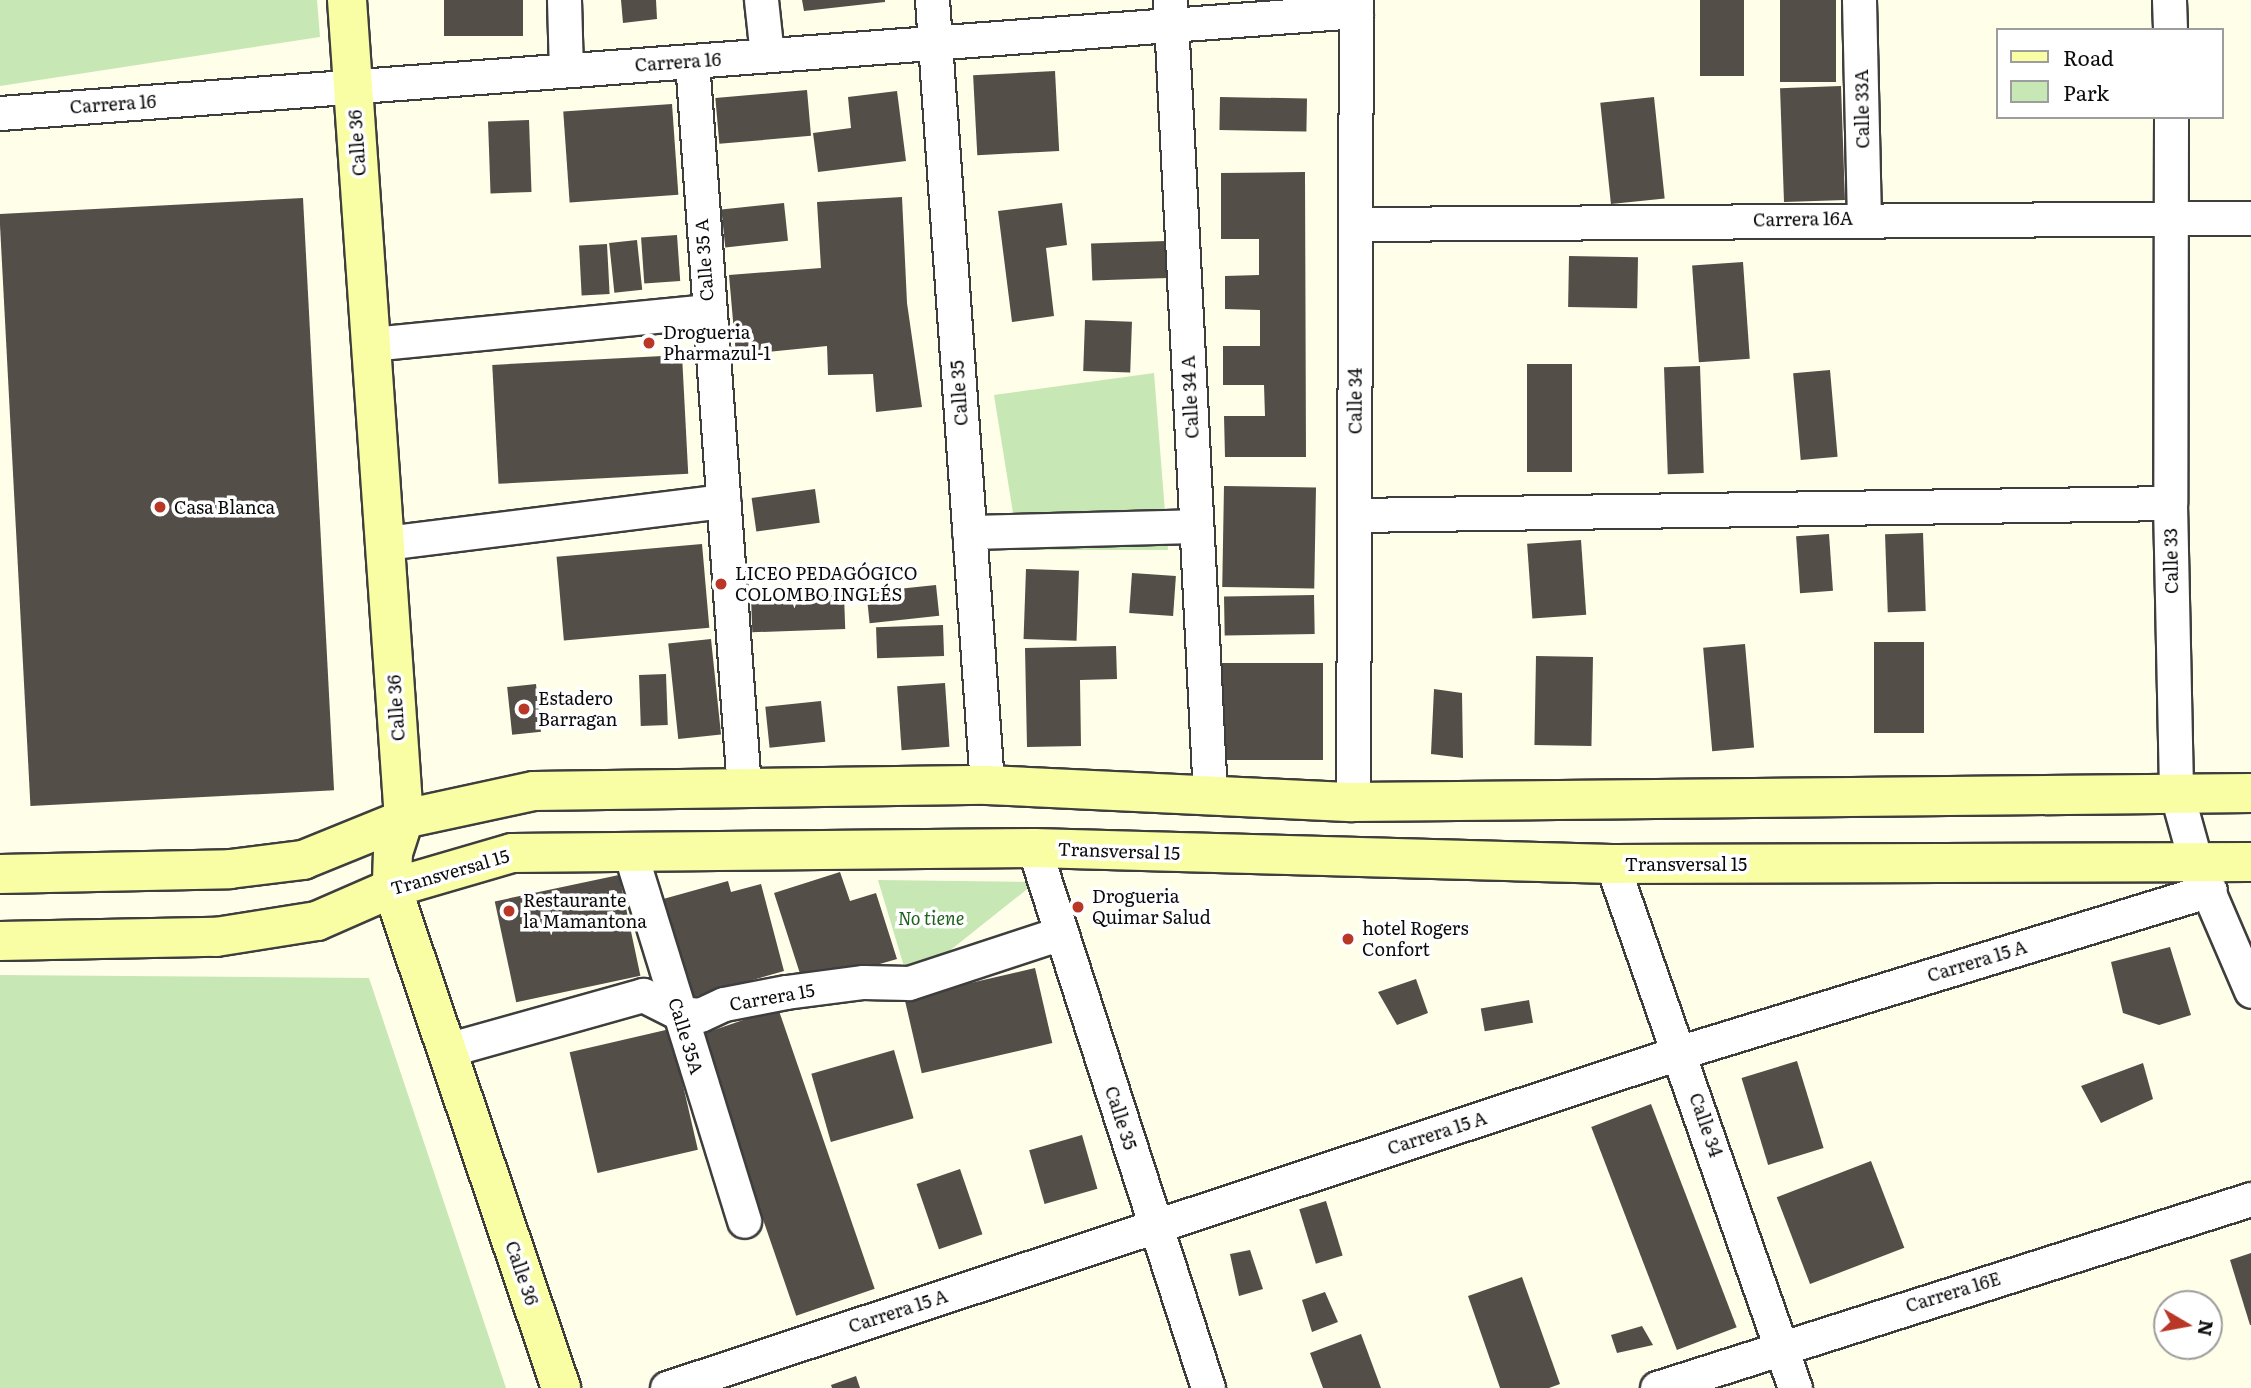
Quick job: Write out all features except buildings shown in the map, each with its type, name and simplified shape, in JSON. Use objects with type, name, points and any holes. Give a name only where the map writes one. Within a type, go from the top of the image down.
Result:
[{"type":"street","name":"Calle 36","points":[[347,0],[404,819],[393,852],[392,888],[561,1388]]},
{"type":"street","points":[[564,0],[566,70]]},
{"type":"street","points":[[761,0],[767,55]]},
{"type":"street","name":"Calle 35","points":[[932,0],[987,785]]},
{"type":"street","name":"Calle 33A","points":[[1859,0],[1864,218]]},
{"type":"street","points":[[2169,0],[2170,28]]},
{"type":"street","name":"Carrera 16","points":[[0,113],[935,43],[1170,13],[1356,6]]},
{"type":"street","name":"Calle 34","points":[[1353,802],[1356,6]]},
{"type":"street","name":"Calle 34 A","points":[[1170,13],[1210,794]]},
{"type":"street","name":"Calle 35 A","points":[[692,61],[707,311],[744,788]]},
{"type":"street","name":"Calle 33","points":[[2171,119],[2173,219],[2169,503],[2175,791],[2203,877],[2251,991]]},
{"type":"street","name":"Carrera 16A","points":[[1356,224],[1864,218],[2251,218]]},
{"type":"street","points":[[371,344],[707,311]]},
{"type":"street","points":[[385,543],[723,501]]},
{"type":"street","points":[[1354,515],[2169,503]]},
{"type":"street","points":[[969,532],[1196,526]]},
{"type":"street","points":[[0,874],[230,869],[303,860],[404,819],[534,791],[987,785],[1353,802],[2175,791],[2251,793]]},
{"type":"street","name":"Calle 35","points":[[1034,848],[1208,1388]]},
{"type":"street","name":"Transversal 15","points":[[0,940],[216,937],[317,921],[392,888],[512,853],[1034,848],[2203,877],[2251,862]]},
{"type":"street","name":"Calle 35A","points":[[630,852],[744,1221]]},
{"type":"street","name":"Calle 34","points":[[1612,864],[1681,1052],[1795,1388]]},
{"type":"street","name":"Carrera 15 A","points":[[667,1388],[2203,877]]},
{"type":"street","name":"Carrera 15","points":[[679,1013],[700,1015],[724,1004],[807,989],[863,982],[909,983],[1061,933]]},
{"type":"street","points":[[447,1050],[643,995],[679,1013]]},
{"type":"street","name":"Carrera 16E","points":[[1657,1388],[1780,1346],[2251,1199]]},
{"type":"green space","points":[[0,0],[317,0],[320,37],[0,86]]},
{"type":"green space","points":[[1154,373],[1168,550],[1019,550],[994,395]]},
{"type":"green space","name":"No tiene","points":[[878,880],[1036,882],[909,983]]},
{"type":"green space","points":[[0,975],[369,978],[506,1388],[0,1388]]},
{"type":"place","name":"Drogueria Pharmazul-1","points":[[649,343]]},
{"type":"place","name":"Casa Blanca","points":[[160,507]]},
{"type":"place","name":"LICEO PEDAGÓGICO COLOMBO INGLÉS","points":[[721,584]]},
{"type":"place","name":"Estadero Barragan","points":[[524,709]]},
{"type":"place","name":"Drogueria Quimar Salud","points":[[1078,907]]},
{"type":"place","name":"Restaurante la Mamantona","points":[[509,911]]},
{"type":"place","name":"hotel Rogers Confort","points":[[1348,939]]}]
